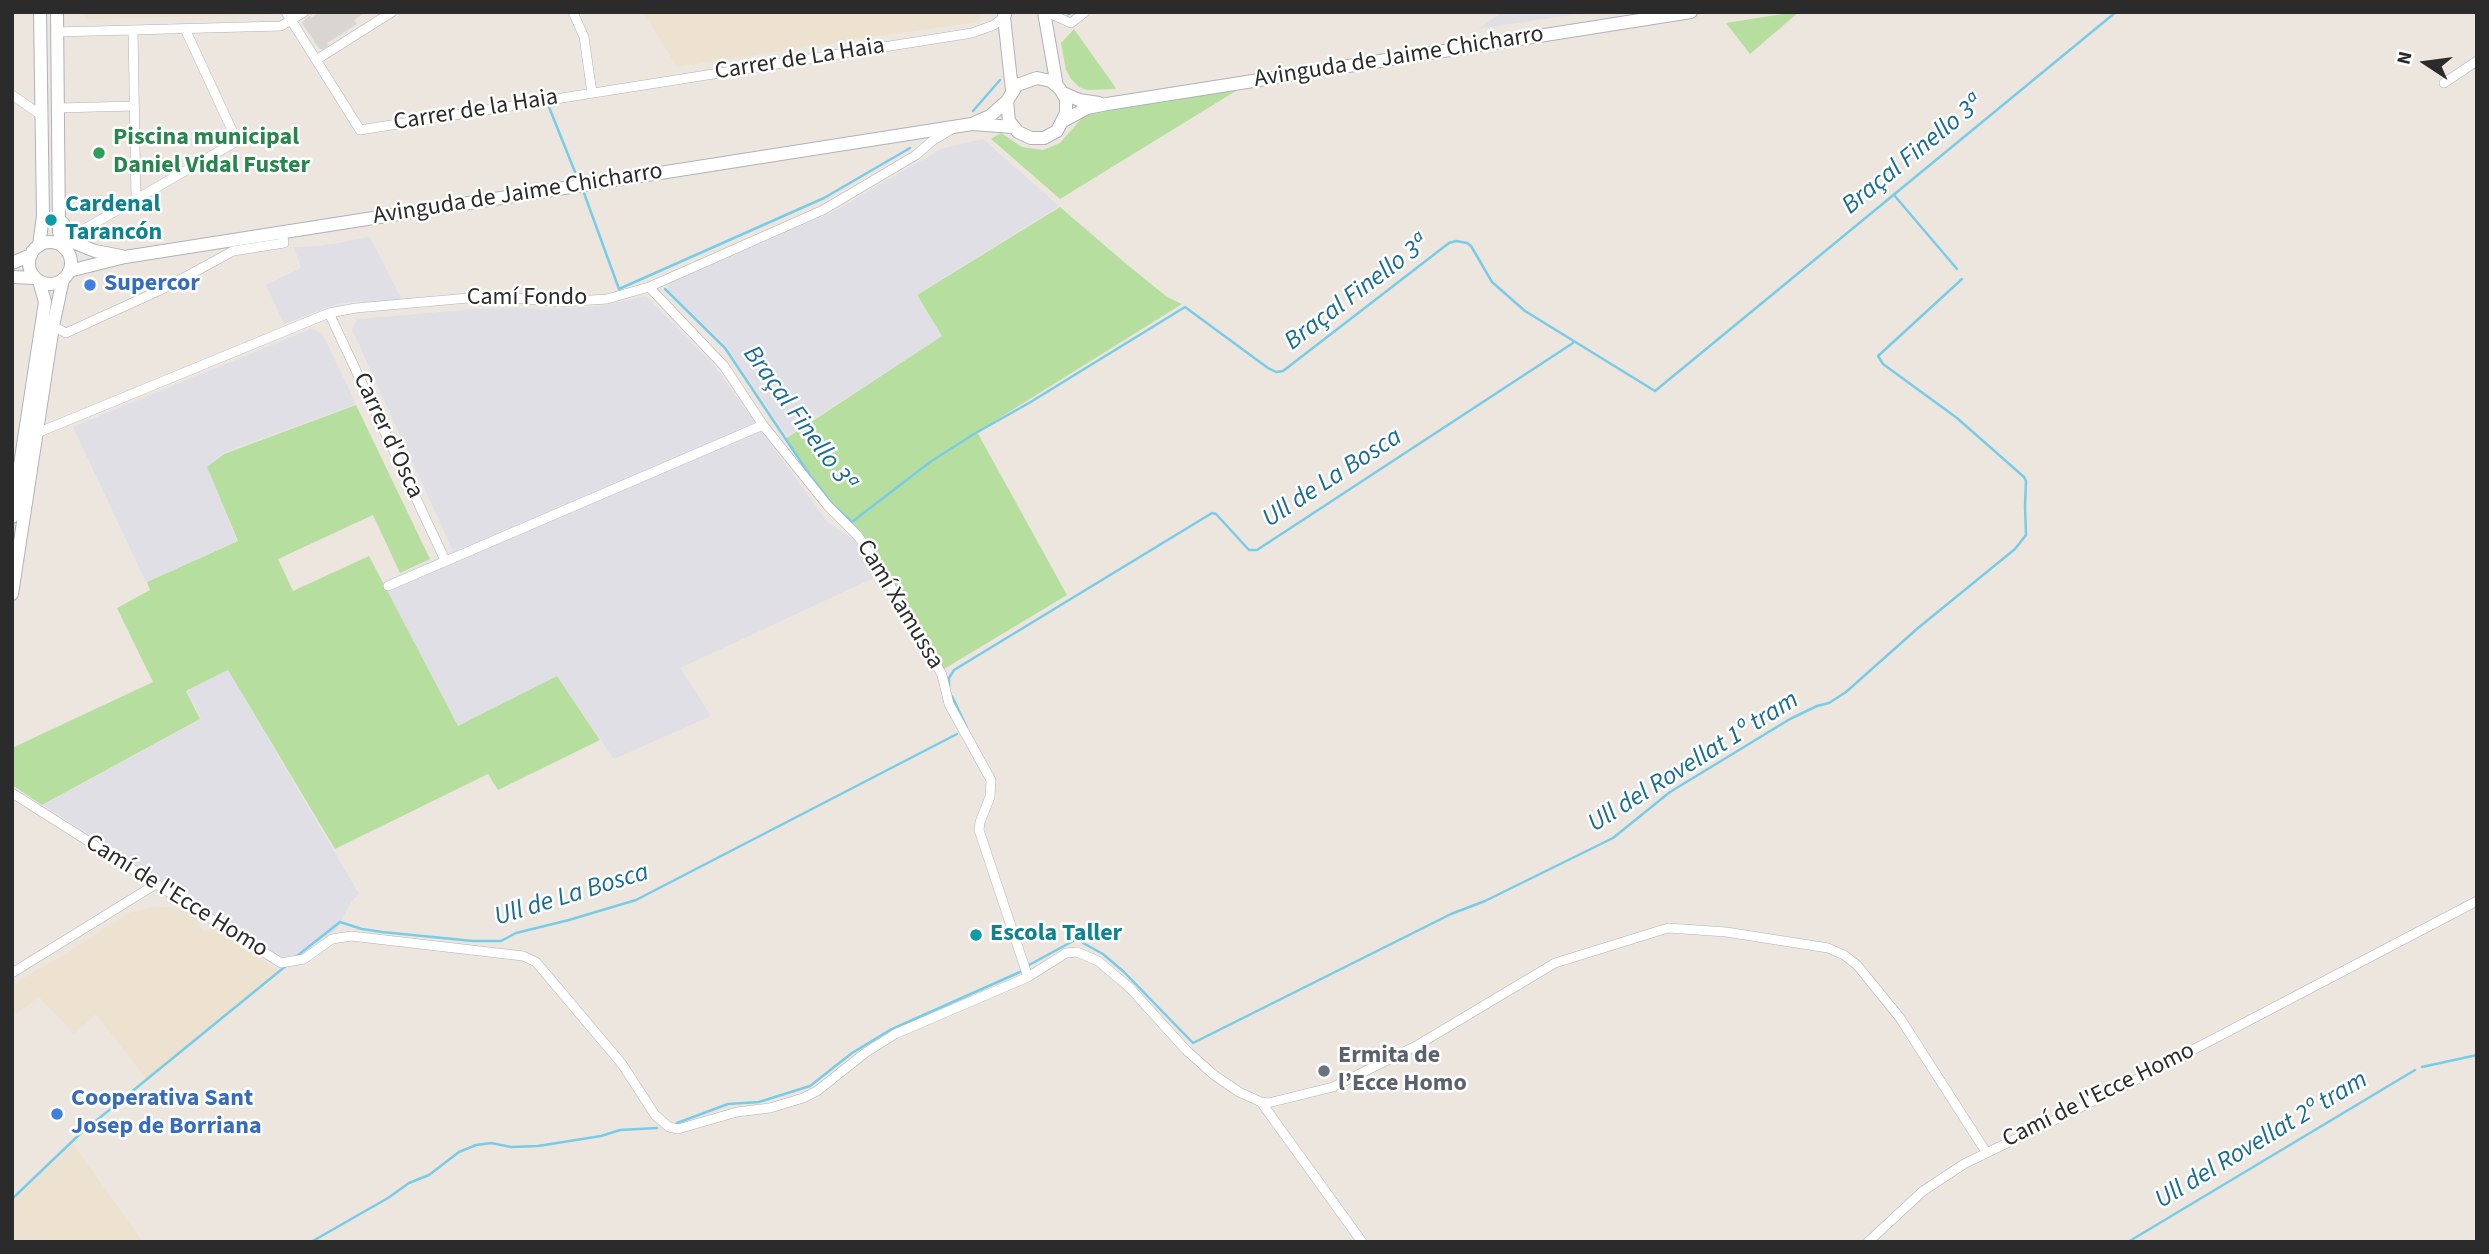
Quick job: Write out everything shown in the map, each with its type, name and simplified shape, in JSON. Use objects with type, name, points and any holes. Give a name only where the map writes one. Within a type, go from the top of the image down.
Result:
[{"type":"street","points":[[12,594],[45,302],[30,267],[43,216],[40,12]]},
{"type":"street","points":[[12,517],[70,260],[59,232],[62,221],[57,12]]},
{"type":"street","points":[[57,32],[281,26],[288,16],[304,12]]},
{"type":"street","points":[[288,16],[316,60],[392,12]]},
{"type":"street","points":[[573,12],[584,37],[592,93]]},
{"type":"street","points":[[1045,12],[1071,23],[1085,12]]},
{"type":"street","points":[[1045,12],[1060,89],[1067,106],[1065,120]]},
{"type":"street","name":"Avinguda de Jaime Chicharro","points":[[1107,104],[1691,12]]},
{"type":"street","points":[[1005,14],[1010,96],[1007,115],[1013,127],[1024,136],[1037,139],[1057,131],[1065,120],[1087,108],[1107,104]]},
{"type":"street","name":"Carrer de La Haia","points":[[592,93],[972,33],[994,25],[1005,14]]},
{"type":"street","points":[[62,221],[81,231],[237,141],[185,29]]},
{"type":"street","points":[[133,30],[136,200]]},
{"type":"street","name":"Carrer de la Haia","points":[[316,60],[360,130],[592,93]]},
{"type":"street","points":[[2444,83],[2477,61]]},
{"type":"street","points":[[972,124],[990,116],[1023,81],[1037,78],[1079,100],[1107,104]]},
{"type":"street","points":[[12,95],[41,115]]},
{"type":"street","points":[[58,108],[134,106]]},
{"type":"street","points":[[972,124],[1013,127]]},
{"type":"street","name":"Avinguda de Jaime Chicharro","points":[[66,275],[125,257],[972,124]]},
{"type":"street","name":"Camí Fondo","points":[[12,440],[329,313],[356,308],[491,296],[561,302],[607,299],[649,287],[823,210],[916,155],[932,141],[957,126]]},
{"type":"street","name":"Avinguda de Jaime Chicharro","points":[[62,221],[67,234],[82,247],[125,257]]},
{"type":"street","points":[[53,326],[66,333],[167,287],[233,251],[284,243],[282,232]]},
{"type":"street","points":[[12,262],[52,243],[64,249]]},
{"type":"street","name":"Avinguda de Jaime Chicharro","points":[[64,249],[125,257]]},
{"type":"street","points":[[12,276],[51,284],[66,275]]},
{"type":"street","name":"Camí Xamussa","points":[[649,287],[724,366],[763,425],[828,506],[858,536],[909,615],[942,675],[949,704],[991,780],[990,797],[979,830],[1028,977]]},
{"type":"street","name":"Carrer d'Osca","points":[[329,313],[445,560]]},
{"type":"street","points":[[388,586],[763,425]]},
{"type":"street","name":"Camí de l'Ecce Homo","points":[[12,793],[281,963],[304,959],[332,939],[351,936],[523,957],[536,962],[622,1063],[655,1115],[668,1127],[678,1129],[737,1112],[770,1108],[803,1098],[817,1091],[865,1053],[895,1034],[1028,977],[1066,953],[1077,952],[1098,961],[1129,987],[1186,1050],[1214,1075],[1239,1092],[1261,1102],[1333,1087],[1416,1046],[1555,963],[1668,928],[1715,931],[1828,948],[1844,955],[1857,965],[1900,1018],[1986,1152],[2122,1087],[2477,901]]},
{"type":"street","points":[[12,973],[156,884]]},
{"type":"street","points":[[1261,1102],[1362,1242]]},
{"type":"street","points":[[1867,1242],[1930,1185],[1986,1152]]},
{"type":"shaded area","points":[[80,12],[266,12],[265,15],[87,19]]},
{"type":"shaded area","points":[[320,12],[366,12],[354,20],[357,24],[327,43],[329,45],[322,50],[302,23],[309,15],[311,18]]},
{"type":"shaded area","points":[[643,12],[982,12],[978,22],[677,67]]},
{"type":"shaded area","points":[[1503,12],[1591,12],[1478,29]]},
{"type":"shaded area","points":[[983,139],[1059,206],[916,295],[942,336],[787,436],[724,343],[668,290],[669,283],[833,212],[941,149]]},
{"type":"shaded area","points":[[370,237],[403,302],[360,301],[337,304],[284,324],[266,285],[301,268],[294,247],[321,246]]},
{"type":"shaded area","points":[[646,296],[713,364],[828,523],[854,539],[878,576],[680,668],[711,716],[614,759],[557,676],[458,726],[382,582],[453,551],[352,330],[357,319],[476,309],[543,310],[600,306]]},
{"type":"shaded area","points":[[311,329],[322,333],[356,404],[223,453],[207,467],[237,541],[146,582],[73,427]]},
{"type":"shaded area","points":[[228,670],[359,894],[351,902],[337,929],[296,956],[278,956],[43,805],[201,719],[187,691]]},
{"type":"shaded area","points":[[169,907],[186,911],[204,932],[212,928],[279,971],[147,1080],[96,1014],[74,1034],[39,997],[12,1017],[12,985],[128,913]]},
{"type":"shaded area","points":[[73,1144],[143,1242],[12,1242],[12,1202]]},
{"type":"green space","points":[[1799,12],[1750,54],[1726,23]]},
{"type":"green space","points":[[1074,29],[1116,89],[1087,90],[1071,79],[1066,70],[1061,43]]},
{"type":"green space","points":[[1239,89],[1060,199],[991,139],[1001,133],[1022,147],[1043,150],[1060,143],[1082,118],[1094,112]]},
{"type":"green space","points":[[1060,207],[1167,297],[1182,304],[977,432],[1067,595],[944,669],[851,522],[833,505],[785,439],[942,336],[917,295]]},
{"type":"green space","points":[[356,405],[430,559],[400,573],[373,515],[278,559],[293,591],[369,556],[458,726],[557,676],[600,740],[498,790],[488,774],[335,849],[228,670],[186,691],[200,719],[42,805],[12,785],[12,748],[153,682],[117,608],[150,590],[147,582],[238,541],[207,467],[224,454]]},
{"type":"waterway","points":[[1068,14],[1074,12]]},
{"type":"waterway","name":"Braçal Finello 3ª","points":[[665,289],[725,348],[809,474],[833,505],[852,522],[930,462],[1185,307],[1268,368],[1276,372],[1283,371],[1449,243],[1456,241],[1471,246],[1492,282],[1525,311],[1655,391],[2116,12]]},
{"type":"waterway","points":[[973,111],[1000,80]]},
{"type":"waterway","points":[[549,107],[575,172]]},
{"type":"waterway","points":[[584,193],[619,289],[824,198],[910,148]]},
{"type":"waterway","name":"Ull del Rovellat 1º tram","points":[[1894,195],[1957,269]]},
{"type":"waterway","name":"Ull del Rovellat 1º tram","points":[[1083,943],[1103,954],[1124,972],[1193,1043],[1451,914],[1485,901],[1613,838],[1670,792],[1790,719],[1829,703],[1846,692],[1918,628],[2015,549],[2026,535],[2024,477],[1957,418],[1883,364],[1878,356],[1962,279]]},
{"type":"waterway","name":"Ull de La Bosca","points":[[949,687],[949,678],[954,670],[1212,513],[1216,514],[1249,550],[1257,550],[1573,343]]},
{"type":"waterway","name":"Ull de La Bosca","points":[[952,696],[967,728]]},
{"type":"waterway","name":"Ull de La Bosca","points":[[297,956],[340,922],[382,932],[473,941],[501,941],[516,933],[636,900],[957,734]]},
{"type":"waterway","name":"Ull del Rovellat 1º tram","points":[[1029,965],[1075,940]]},
{"type":"waterway","name":"Ull de La Bosca","points":[[12,1199],[81,1133],[287,965]]},
{"type":"waterway","name":"Ull del Rovellat 1º tram","points":[[677,1123],[728,1104],[759,1102],[810,1086],[852,1053],[890,1030],[1020,972]]},
{"type":"waterway","name":"Ull del Rovellat 2º tram","points":[[2422,1067],[2477,1055]]},
{"type":"waterway","name":"Ull del Rovellat 2º tram","points":[[2128,1242],[2415,1070]]},
{"type":"waterway","name":"Ull del Rovellat 1º tram","points":[[311,1242],[409,1183],[429,1175],[459,1152],[476,1145],[491,1143],[511,1147],[538,1146],[601,1136],[620,1130],[657,1128]]},
{"type":"place","name":"Piscina municipal Daniel Vidal Fuster","points":[[99,153]]},
{"type":"place","name":"Cardenal Tarancón","points":[[51,220]]},
{"type":"place","name":"Supercor","points":[[90,285]]},
{"type":"place","name":"Escola Taller","points":[[976,935]]},
{"type":"place","name":"Ermita de l’Ecce Homo","points":[[1324,1071]]},
{"type":"place","name":"Cooperativa Sant Josep de Borriana","points":[[57,1114]]}]
